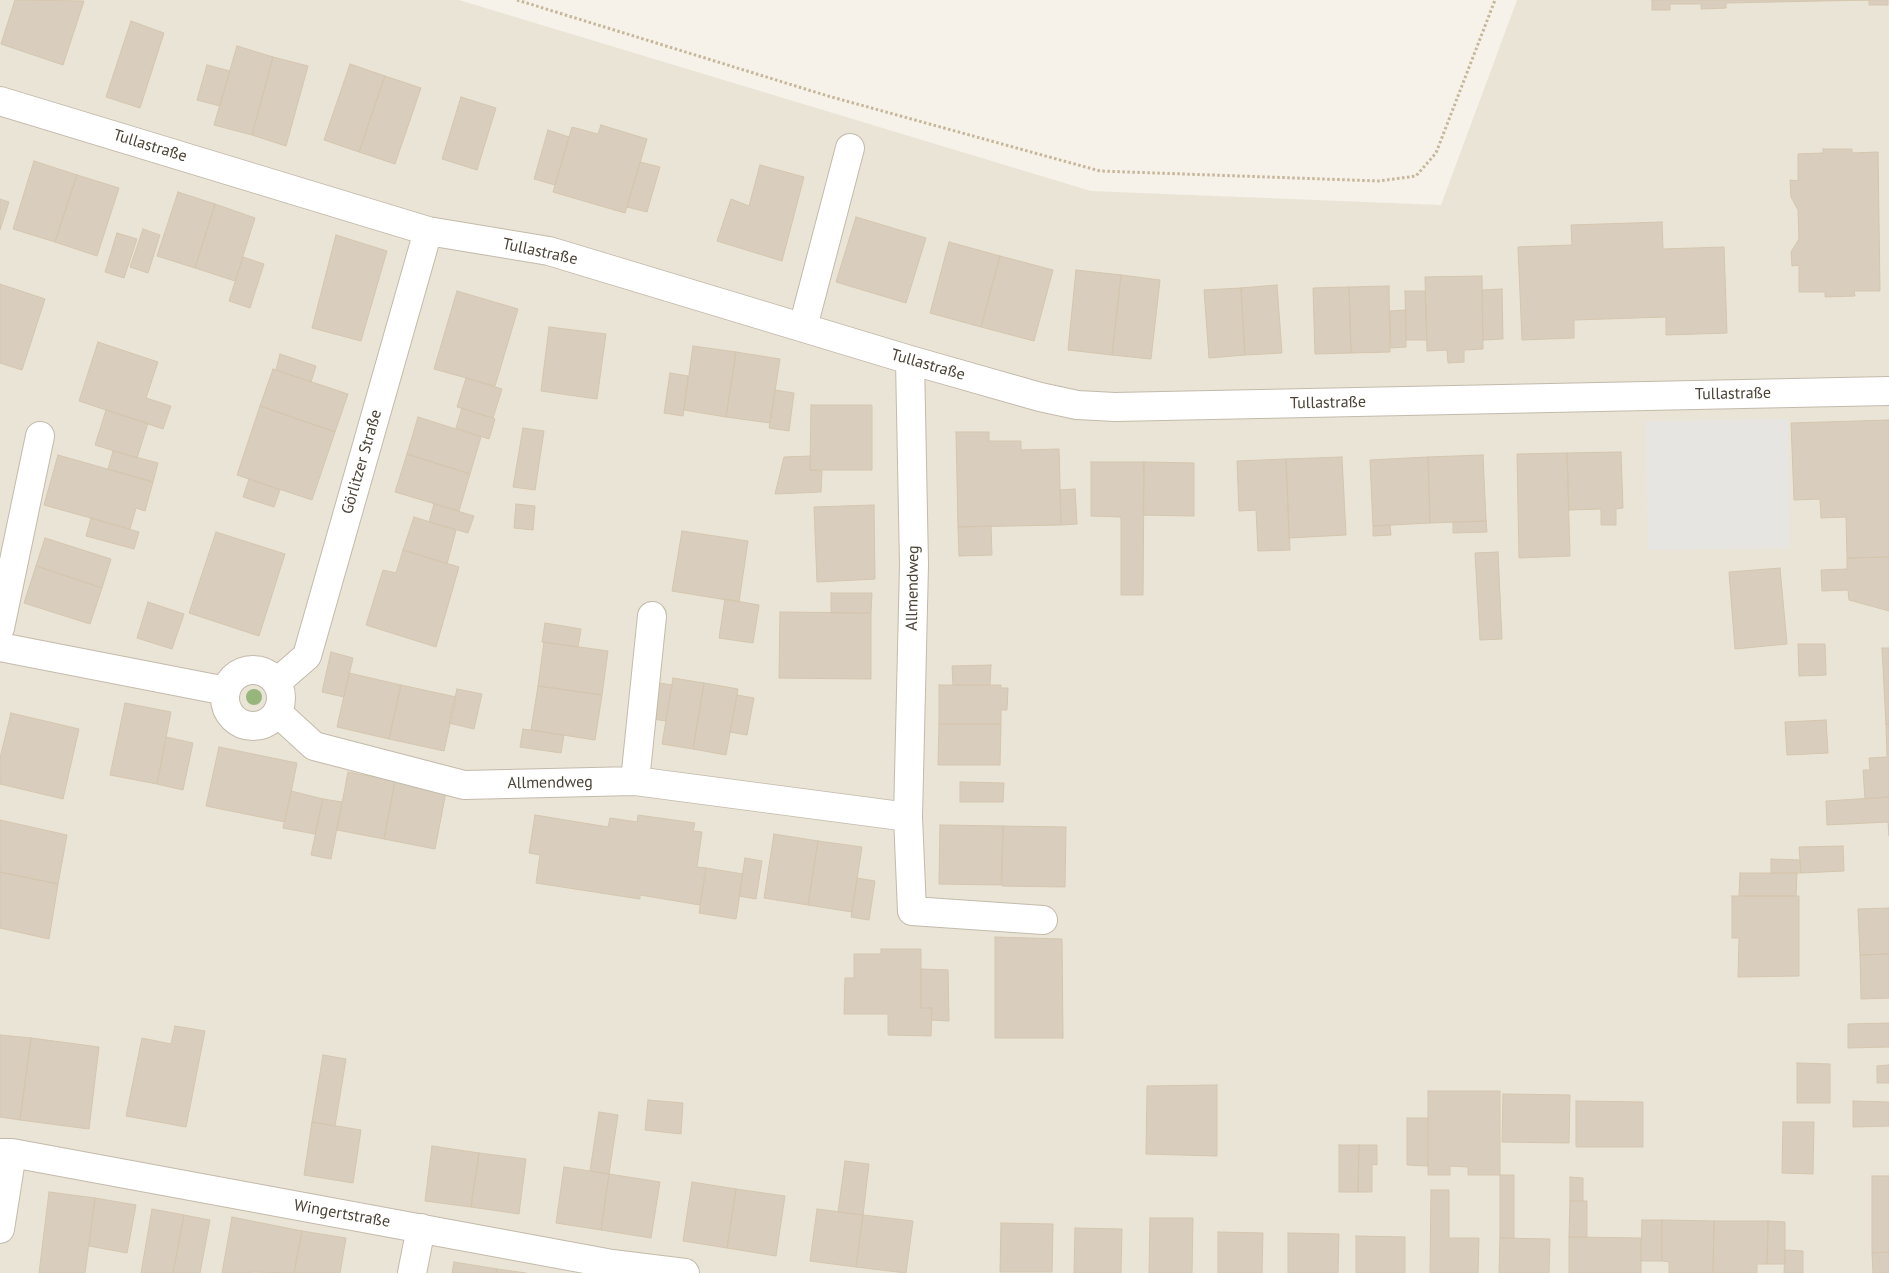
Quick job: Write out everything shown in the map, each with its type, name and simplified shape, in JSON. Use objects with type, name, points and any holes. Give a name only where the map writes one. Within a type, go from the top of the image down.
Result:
[{"type":"street","name":"Tullastraße","points":[[0,101],[428,230],[549,251],[910,360],[1040,397],[1077,405],[1115,407],[1889,391]]},
{"type":"street","points":[[802,327],[850,148]]},
{"type":"street","name":"Görlitzer Straße","points":[[277,682],[307,656],[428,230]]},
{"type":"street","name":"Allmendweg","points":[[910,360],[914,566],[908,817],[912,911],[1043,920]]},
{"type":"street","points":[[0,628],[40,436]]},
{"type":"street","points":[[635,781],[652,616]]},
{"type":"street","points":[[0,647],[226,691]]},
{"type":"street","points":[[248,670],[264,671],[277,682],[282,697],[278,713],[266,724],[250,726],[236,720],[226,707],[226,691],[234,677],[248,670]]},
{"type":"street","name":"Allmendweg","points":[[278,713],[314,746],[464,785],[635,781],[908,817]]},
{"type":"street","points":[[0,1229],[6,1153]]},
{"type":"street","name":"Wingertstraße","points":[[6,1153],[421,1228],[612,1268],[684,1273]]},
{"type":"street","points":[[412,1273],[421,1228]]},
{"type":"path","points":[[517,0],[828,96],[1100,171],[1379,181],[1416,176],[1436,153],[1495,0]]},
{"type":"shaded area","points":[[0,0],[459,0],[1091,191],[1441,205],[1517,0],[1889,0],[1889,1273],[0,1273]]},
{"type":"shaded area","points":[[1788,419],[1790,548],[1648,550],[1646,421]]},
{"type":"building","points":[[15,0],[84,1],[63,65],[1,44]]},
{"type":"building","points":[[1652,0],[1869,0],[1726,3],[1726,8],[1701,9],[1701,4],[1670,4],[1670,10],[1652,10]]},
{"type":"building","points":[[1869,0],[1888,0],[1888,5],[1869,5]]},
{"type":"building","points":[[131,21],[164,33],[140,108],[106,97]]},
{"type":"building","points":[[237,46],[273,57],[252,135],[214,125]]},
{"type":"building","points":[[273,57],[308,66],[286,146],[252,135]]},
{"type":"building","points":[[350,64],[385,76],[359,152],[324,140]]},
{"type":"building","points":[[207,65],[230,71],[220,106],[197,100]]},
{"type":"building","points":[[385,76],[421,88],[395,164],[359,152]]},
{"type":"building","points":[[461,97],[496,108],[477,170],[442,159]]},
{"type":"building","points":[[601,125],[647,139],[625,213],[553,192],[572,127],[598,134]]},
{"type":"building","points":[[548,130],[569,137],[555,185],[534,179]]},
{"type":"building","points":[[1823,149],[1852,149],[1852,153],[1878,152],[1880,291],[1854,291],[1855,296],[1825,297],[1825,292],[1799,292],[1799,265],[1792,266],[1791,252],[1799,239],[1798,210],[1791,197],[1790,180],[1798,181],[1798,154],[1823,153]]},
{"type":"building","points":[[34,161],[77,175],[55,242],[13,229]]},
{"type":"building","points":[[640,162],[660,167],[647,212],[627,207]]},
{"type":"building","points":[[760,165],[804,177],[782,261],[717,241],[731,199],[749,206]]},
{"type":"building","points":[[77,175],[119,188],[97,256],[55,242]]},
{"type":"building","points":[[178,192],[215,204],[195,268],[157,256]]},
{"type":"building","points":[[0,199],[9,202],[0,230]]},
{"type":"building","points":[[215,204],[255,218],[235,281],[195,268]]},
{"type":"building","points":[[856,217],[926,238],[906,303],[836,282]]},
{"type":"building","points":[[1662,222],[1663,249],[1724,247],[1727,333],[1666,335],[1666,317],[1574,320],[1574,338],[1522,340],[1518,247],[1572,245],[1571,225]]},
{"type":"building","points":[[143,229],[160,235],[148,273],[130,267]]},
{"type":"building","points":[[117,233],[137,239],[124,278],[105,272]]},
{"type":"building","points":[[336,235],[387,251],[361,341],[312,328]]},
{"type":"building","points":[[949,242],[1000,256],[981,327],[930,313]]},
{"type":"building","points":[[1000,256],[1053,270],[1034,341],[981,327]]},
{"type":"building","points":[[243,257],[264,264],[250,308],[229,301]]},
{"type":"building","points":[[1076,270],[1121,275],[1112,355],[1068,350]]},
{"type":"building","points":[[1121,275],[1160,280],[1151,359],[1112,355]]},
{"type":"building","points":[[1482,276],[1483,349],[1464,350],[1464,362],[1448,363],[1447,350],[1427,351],[1425,277]]},
{"type":"building","points":[[0,284],[45,299],[22,370],[0,363]]},
{"type":"building","points":[[1277,285],[1282,353],[1245,355],[1241,288]]},
{"type":"building","points":[[1389,286],[1390,352],[1351,353],[1349,287]]},
{"type":"building","points":[[1349,287],[1351,353],[1315,354],[1313,288]]},
{"type":"building","points":[[1241,288],[1245,355],[1209,358],[1204,290]]},
{"type":"building","points":[[1502,289],[1503,339],[1483,340],[1482,290]]},
{"type":"building","points":[[457,291],[518,309],[495,386],[434,369]]},
{"type":"building","points":[[1405,291],[1425,291],[1427,340],[1406,340]]},
{"type":"building","points":[[1406,310],[1406,347],[1391,348],[1390,311]]},
{"type":"building","points":[[549,327],[606,334],[597,399],[541,391]]},
{"type":"building","points":[[98,342],[158,362],[146,398],[171,406],[163,429],[79,401]]},
{"type":"building","points":[[693,346],[736,352],[726,417],[684,410]]},
{"type":"building","points":[[736,352],[780,359],[770,423],[726,417]]},
{"type":"building","points":[[280,354],[316,366],[311,382],[276,370]]},
{"type":"building","points":[[273,369],[348,394],[335,432],[260,406]]},
{"type":"building","points":[[670,373],[688,376],[683,416],[664,413]]},
{"type":"building","points":[[466,378],[502,389],[493,418],[457,407]]},
{"type":"building","points":[[775,390],[794,393],[789,431],[769,428]]},
{"type":"building","points":[[811,405],[872,405],[872,470],[810,470]]},
{"type":"building","points":[[260,406],[335,432],[312,500],[237,475]]},
{"type":"building","points":[[462,408],[495,419],[489,439],[456,428]]},
{"type":"building","points":[[106,410],[148,423],[137,458],[95,445]]},
{"type":"building","points":[[418,417],[481,437],[470,474],[407,454]]},
{"type":"building","points":[[1889,420],[1889,557],[1847,558],[1846,517],[1821,518],[1820,499],[1794,500],[1791,423]]},
{"type":"building","points":[[523,428],[544,431],[535,490],[513,487]]},
{"type":"building","points":[[956,432],[989,432],[989,441],[1021,441],[1021,450],[1059,449],[1061,525],[958,527]]},
{"type":"building","points":[[113,451],[158,463],[153,482],[108,469]]},
{"type":"building","points":[[1621,452],[1623,508],[1616,509],[1616,525],[1601,525],[1601,509],[1569,510],[1567,453]]},
{"type":"building","points":[[1567,453],[1570,556],[1519,558],[1517,454]]},
{"type":"building","points":[[407,454],[470,474],[459,511],[395,492]]},
{"type":"building","points":[[58,455],[153,482],[145,511],[136,508],[130,529],[44,505]]},
{"type":"building","points":[[1483,455],[1486,521],[1430,523],[1428,457]]},
{"type":"building","points":[[811,456],[810,470],[822,471],[821,492],[775,494],[784,457]]},
{"type":"building","points":[[1342,457],[1346,535],[1289,538],[1286,459]]},
{"type":"building","points":[[1428,457],[1430,523],[1373,526],[1370,460]]},
{"type":"building","points":[[1286,459],[1290,550],[1258,551],[1256,510],[1239,511],[1237,461]]},
{"type":"building","points":[[1091,462],[1144,462],[1143,595],[1121,595],[1121,517],[1091,516]]},
{"type":"building","points":[[1144,462],[1194,463],[1194,516],[1143,515]]},
{"type":"building","points":[[249,479],[280,490],[274,507],[243,497]]},
{"type":"building","points":[[1075,489],[1077,524],[1061,525],[1060,490]]},
{"type":"building","points":[[434,504],[474,516],[468,533],[429,522]]},
{"type":"building","points":[[516,504],[535,506],[533,530],[514,528]]},
{"type":"building","points":[[874,505],[875,579],[817,582],[814,507]]},
{"type":"building","points":[[414,517],[456,530],[447,564],[403,550]]},
{"type":"building","points":[[91,518],[139,532],[134,549],[86,536]]},
{"type":"building","points":[[1486,521],[1487,532],[1453,533],[1453,522]]},
{"type":"building","points":[[1390,525],[1391,535],[1373,536],[1373,526]]},
{"type":"building","points":[[991,526],[992,555],[959,556],[958,527]]},
{"type":"building","points":[[682,531],[748,541],[739,602],[672,591]]},
{"type":"building","points":[[216,532],[285,554],[259,636],[189,613]]},
{"type":"building","points":[[45,538],[111,559],[102,588],[36,566]]},
{"type":"building","points":[[403,550],[459,567],[436,647],[366,625],[383,570],[396,573]]},
{"type":"building","points":[[1498,552],[1502,639],[1480,640],[1475,553]]},
{"type":"building","points":[[1889,557],[1889,611],[1849,600],[1848,590],[1822,591],[1821,570],[1847,569],[1847,558]]},
{"type":"building","points":[[36,566],[102,588],[90,624],[24,603]]},
{"type":"building","points":[[1780,568],[1787,644],[1735,649],[1729,572]]},
{"type":"building","points":[[831,593],[872,593],[871,613],[831,613]]},
{"type":"building","points":[[725,599],[759,605],[753,643],[719,638]]},
{"type":"building","points":[[148,602],[184,614],[172,649],[137,638]]},
{"type":"building","points":[[780,612],[871,613],[871,679],[779,678]]},
{"type":"building","points":[[545,623],[581,629],[578,647],[542,642]]},
{"type":"building","points":[[544,642],[608,651],[602,695],[538,686]]},
{"type":"building","points":[[1798,644],[1825,644],[1826,675],[1799,676]]},
{"type":"building","points":[[1882,648],[1889,648],[1889,724],[1886,724]]},
{"type":"building","points":[[331,652],[353,658],[344,697],[322,692]]},
{"type":"building","points":[[991,665],[990,685],[953,685],[952,666]]},
{"type":"building","points":[[349,673],[401,685],[389,739],[337,727]]},
{"type":"building","points":[[673,678],[704,683],[693,749],[662,744]]},
{"type":"building","points":[[653,682],[672,685],[666,721],[647,718]]},
{"type":"building","points":[[704,683],[738,689],[726,755],[693,749]]},
{"type":"building","points":[[401,685],[456,697],[444,751],[389,739]]},
{"type":"building","points":[[939,685],[1001,685],[1001,688],[1008,688],[1007,710],[1001,710],[1001,724],[939,724]]},
{"type":"building","points":[[538,686],[602,695],[595,740],[531,730]]},
{"type":"building","points":[[457,689],[482,694],[474,729],[449,723]]},
{"type":"building","points":[[737,695],[754,698],[747,735],[730,732]]},
{"type":"building","points":[[125,703],[171,712],[157,784],[110,775]]},
{"type":"building","points":[[11,713],[79,729],[63,799],[0,784],[0,758]]},
{"type":"building","points":[[1826,720],[1828,753],[1787,755],[1785,722]]},
{"type":"building","points":[[939,724],[1001,724],[1000,765],[938,765]]},
{"type":"building","points":[[1886,724],[1889,724],[1889,797],[1865,799],[1863,770],[1870,770],[1869,758],[1887,757]]},
{"type":"building","points":[[523,729],[564,735],[561,753],[520,747]]},
{"type":"building","points":[[166,737],[193,743],[183,790],[157,784]]},
{"type":"building","points":[[219,747],[297,763],[285,822],[206,806]]},
{"type":"building","points":[[348,772],[395,781],[384,839],[337,830]]},
{"type":"building","points":[[395,781],[446,792],[435,849],[384,839]]},
{"type":"building","points":[[960,782],[1004,783],[1003,802],[960,802]]},
{"type":"building","points":[[291,791],[323,799],[315,834],[283,828]]},
{"type":"building","points":[[1889,797],[1889,836],[1888,822],[1827,825],[1826,801]]},
{"type":"building","points":[[323,799],[342,802],[331,859],[311,855]]},
{"type":"building","points":[[535,815],[608,827],[610,818],[637,822],[638,815],[695,823],[693,831],[702,832],[697,867],[706,868],[700,905],[640,895],[640,899],[536,883],[540,855],[529,853]]},
{"type":"building","points":[[0,820],[67,835],[58,884],[0,872]]},
{"type":"building","points":[[940,825],[1003,826],[1001,885],[939,884]]},
{"type":"building","points":[[1003,826],[1066,827],[1065,887],[1002,886]]},
{"type":"building","points":[[774,834],[818,841],[808,905],[764,898]]},
{"type":"building","points":[[818,841],[862,847],[852,912],[808,905]]},
{"type":"building","points":[[1843,846],[1844,871],[1801,873],[1799,847]]},
{"type":"building","points":[[745,858],[762,861],[756,899],[739,896]]},
{"type":"building","points":[[1771,859],[1800,860],[1801,873],[1771,873]]},
{"type":"building","points":[[706,868],[743,874],[736,919],[699,913]]},
{"type":"building","points":[[0,872],[58,884],[49,939],[0,928]]},
{"type":"building","points":[[1740,873],[1797,873],[1796,896],[1739,896]]},
{"type":"building","points":[[857,878],[875,881],[869,920],[851,917]]},
{"type":"building","points":[[1732,896],[1799,896],[1799,976],[1738,977],[1739,938],[1732,938]]},
{"type":"building","points":[[1889,908],[1889,954],[1860,955],[1858,909]]},
{"type":"building","points":[[995,937],[1062,939],[1063,1038],[995,1038]]},
{"type":"building","points":[[881,949],[921,949],[921,1008],[932,1008],[931,1036],[888,1035],[888,1014],[844,1014],[845,978],[854,978],[854,954],[881,954]]},
{"type":"building","points":[[1889,954],[1889,998],[1861,999],[1860,955]]},
{"type":"building","points":[[921,969],[948,970],[949,1021],[931,1020],[932,1008],[921,1008]]},
{"type":"building","points":[[1889,1023],[1889,1047],[1848,1048],[1848,1024]]},
{"type":"building","points":[[175,1026],[205,1031],[186,1127],[126,1116],[142,1038],[171,1044]]},
{"type":"building","points":[[0,1035],[31,1038],[20,1120],[0,1117]]},
{"type":"building","points":[[31,1038],[99,1047],[89,1129],[20,1120]]},
{"type":"building","points":[[323,1055],[346,1059],[335,1126],[312,1122]]},
{"type":"building","points":[[1797,1063],[1830,1064],[1830,1103],[1797,1103]]},
{"type":"building","points":[[1889,1065],[1889,1083],[1877,1083],[1877,1066]]},
{"type":"building","points":[[1217,1085],[1217,1156],[1146,1154],[1147,1086]]},
{"type":"building","points":[[1428,1091],[1500,1091],[1500,1175],[1468,1175],[1468,1167],[1450,1166],[1450,1175],[1428,1175]]},
{"type":"building","points":[[1503,1094],[1570,1095],[1569,1143],[1502,1142]]},
{"type":"building","points":[[648,1100],[683,1103],[681,1134],[645,1130]]},
{"type":"building","points":[[1576,1101],[1643,1102],[1643,1147],[1576,1147]]},
{"type":"building","points":[[1853,1101],[1889,1102],[1889,1126],[1853,1127]]},
{"type":"building","points":[[599,1112],[618,1115],[609,1174],[590,1171]]},
{"type":"building","points":[[1407,1118],[1428,1118],[1428,1166],[1407,1165]]},
{"type":"building","points":[[312,1122],[361,1130],[353,1183],[304,1175]]},
{"type":"building","points":[[1783,1122],[1814,1122],[1813,1174],[1782,1173]]},
{"type":"building","points":[[1339,1145],[1359,1145],[1358,1192],[1339,1192]]},
{"type":"building","points":[[1359,1145],[1377,1145],[1377,1165],[1372,1164],[1372,1192],[1358,1192]]},
{"type":"building","points":[[432,1146],[479,1153],[471,1207],[425,1201]]},
{"type":"building","points":[[479,1153],[526,1159],[519,1214],[471,1207]]},
{"type":"building","points":[[845,1161],[869,1164],[863,1215],[838,1212]]},
{"type":"building","points":[[564,1167],[609,1174],[601,1230],[556,1223]]},
{"type":"building","points":[[609,1174],[660,1182],[651,1238],[601,1230]]},
{"type":"building","points":[[1500,1175],[1514,1175],[1514,1238],[1500,1238]]},
{"type":"building","points":[[1872,1176],[1889,1176],[1889,1252],[1872,1253]]},
{"type":"building","points":[[1570,1177],[1583,1178],[1583,1201],[1570,1201]]},
{"type":"building","points":[[692,1182],[736,1189],[727,1248],[683,1241]]},
{"type":"building","points":[[736,1189],[785,1196],[776,1256],[727,1248]]},
{"type":"building","points":[[1431,1190],[1449,1190],[1449,1238],[1479,1238],[1478,1273],[1430,1273]]},
{"type":"building","points":[[49,1192],[95,1198],[85,1273],[39,1273]]},
{"type":"building","points":[[95,1198],[136,1205],[127,1253],[89,1246]]},
{"type":"building","points":[[1570,1201],[1587,1201],[1587,1237],[1569,1237]]},
{"type":"building","points":[[152,1209],[184,1215],[173,1273],[141,1273]]},
{"type":"building","points":[[817,1209],[863,1215],[856,1267],[810,1261]]},
{"type":"building","points":[[184,1215],[210,1220],[200,1273],[173,1273]]},
{"type":"building","points":[[863,1215],[913,1221],[906,1273],[856,1267]]},
{"type":"building","points":[[232,1217],[302,1231],[294,1273],[222,1273]]},
{"type":"building","points":[[1150,1218],[1193,1218],[1192,1273],[1149,1273]]},
{"type":"building","points":[[1642,1220],[1662,1220],[1662,1261],[1641,1261]]},
{"type":"building","points":[[1662,1220],[1714,1221],[1713,1273],[1669,1273],[1669,1262],[1662,1261]]},
{"type":"building","points":[[1714,1221],[1768,1221],[1767,1264],[1757,1264],[1757,1273],[1713,1273]]},
{"type":"building","points":[[1768,1221],[1785,1222],[1785,1264],[1767,1264]]},
{"type":"building","points":[[1001,1223],[1053,1224],[1052,1272],[1000,1272]]},
{"type":"building","points":[[1075,1228],[1122,1229],[1121,1273],[1074,1273]]},
{"type":"building","points":[[302,1231],[346,1238],[340,1273],[294,1273]]},
{"type":"building","points":[[1218,1232],[1263,1233],[1262,1273],[1218,1273]]},
{"type":"building","points":[[1288,1233],[1339,1234],[1338,1273],[1288,1273]]},
{"type":"building","points":[[1356,1236],[1405,1237],[1405,1273],[1356,1273]]},
{"type":"building","points":[[1569,1237],[1641,1238],[1641,1273],[1569,1273]]},
{"type":"building","points":[[1500,1238],[1550,1239],[1549,1273],[1499,1273]]},
{"type":"building","points":[[1785,1250],[1803,1251],[1803,1273],[1784,1273]]},
{"type":"building","points":[[1889,1252],[1889,1273],[1873,1273],[1872,1253]]},
{"type":"building","points":[[454,1262],[497,1269],[496,1273],[452,1273]]},
{"type":"building","points":[[497,1269],[526,1273],[496,1273]]}]
